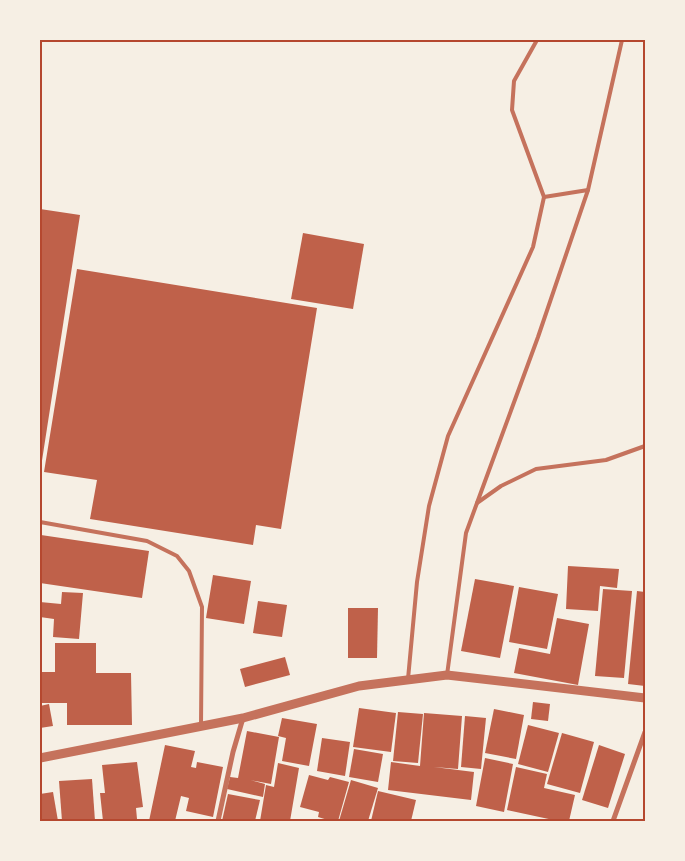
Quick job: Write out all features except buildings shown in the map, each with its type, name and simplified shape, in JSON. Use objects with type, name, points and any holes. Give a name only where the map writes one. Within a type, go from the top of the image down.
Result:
[{"type":"street","points":[[40,758],[243,718],[359,686],[447,675],[645,698]]},
{"type":"street","points":[[218,821],[233,752],[243,718]]},
{"type":"street","points":[[613,821],[645,732]]},
{"type":"lane","points":[[408,679],[417,582],[428,506],[448,436],[533,248],[544,197],[512,110],[514,81],[536,40]]},
{"type":"lane","points":[[447,675],[466,532],[538,337],[588,190],[622,40]]},
{"type":"lane","points":[[544,197],[588,190]]},
{"type":"lane","points":[[477,503],[501,486],[536,469],[606,460],[645,446]]},
{"type":"lane","points":[[40,522],[147,541],[177,556],[189,571],[202,607],[201,727]]}]
